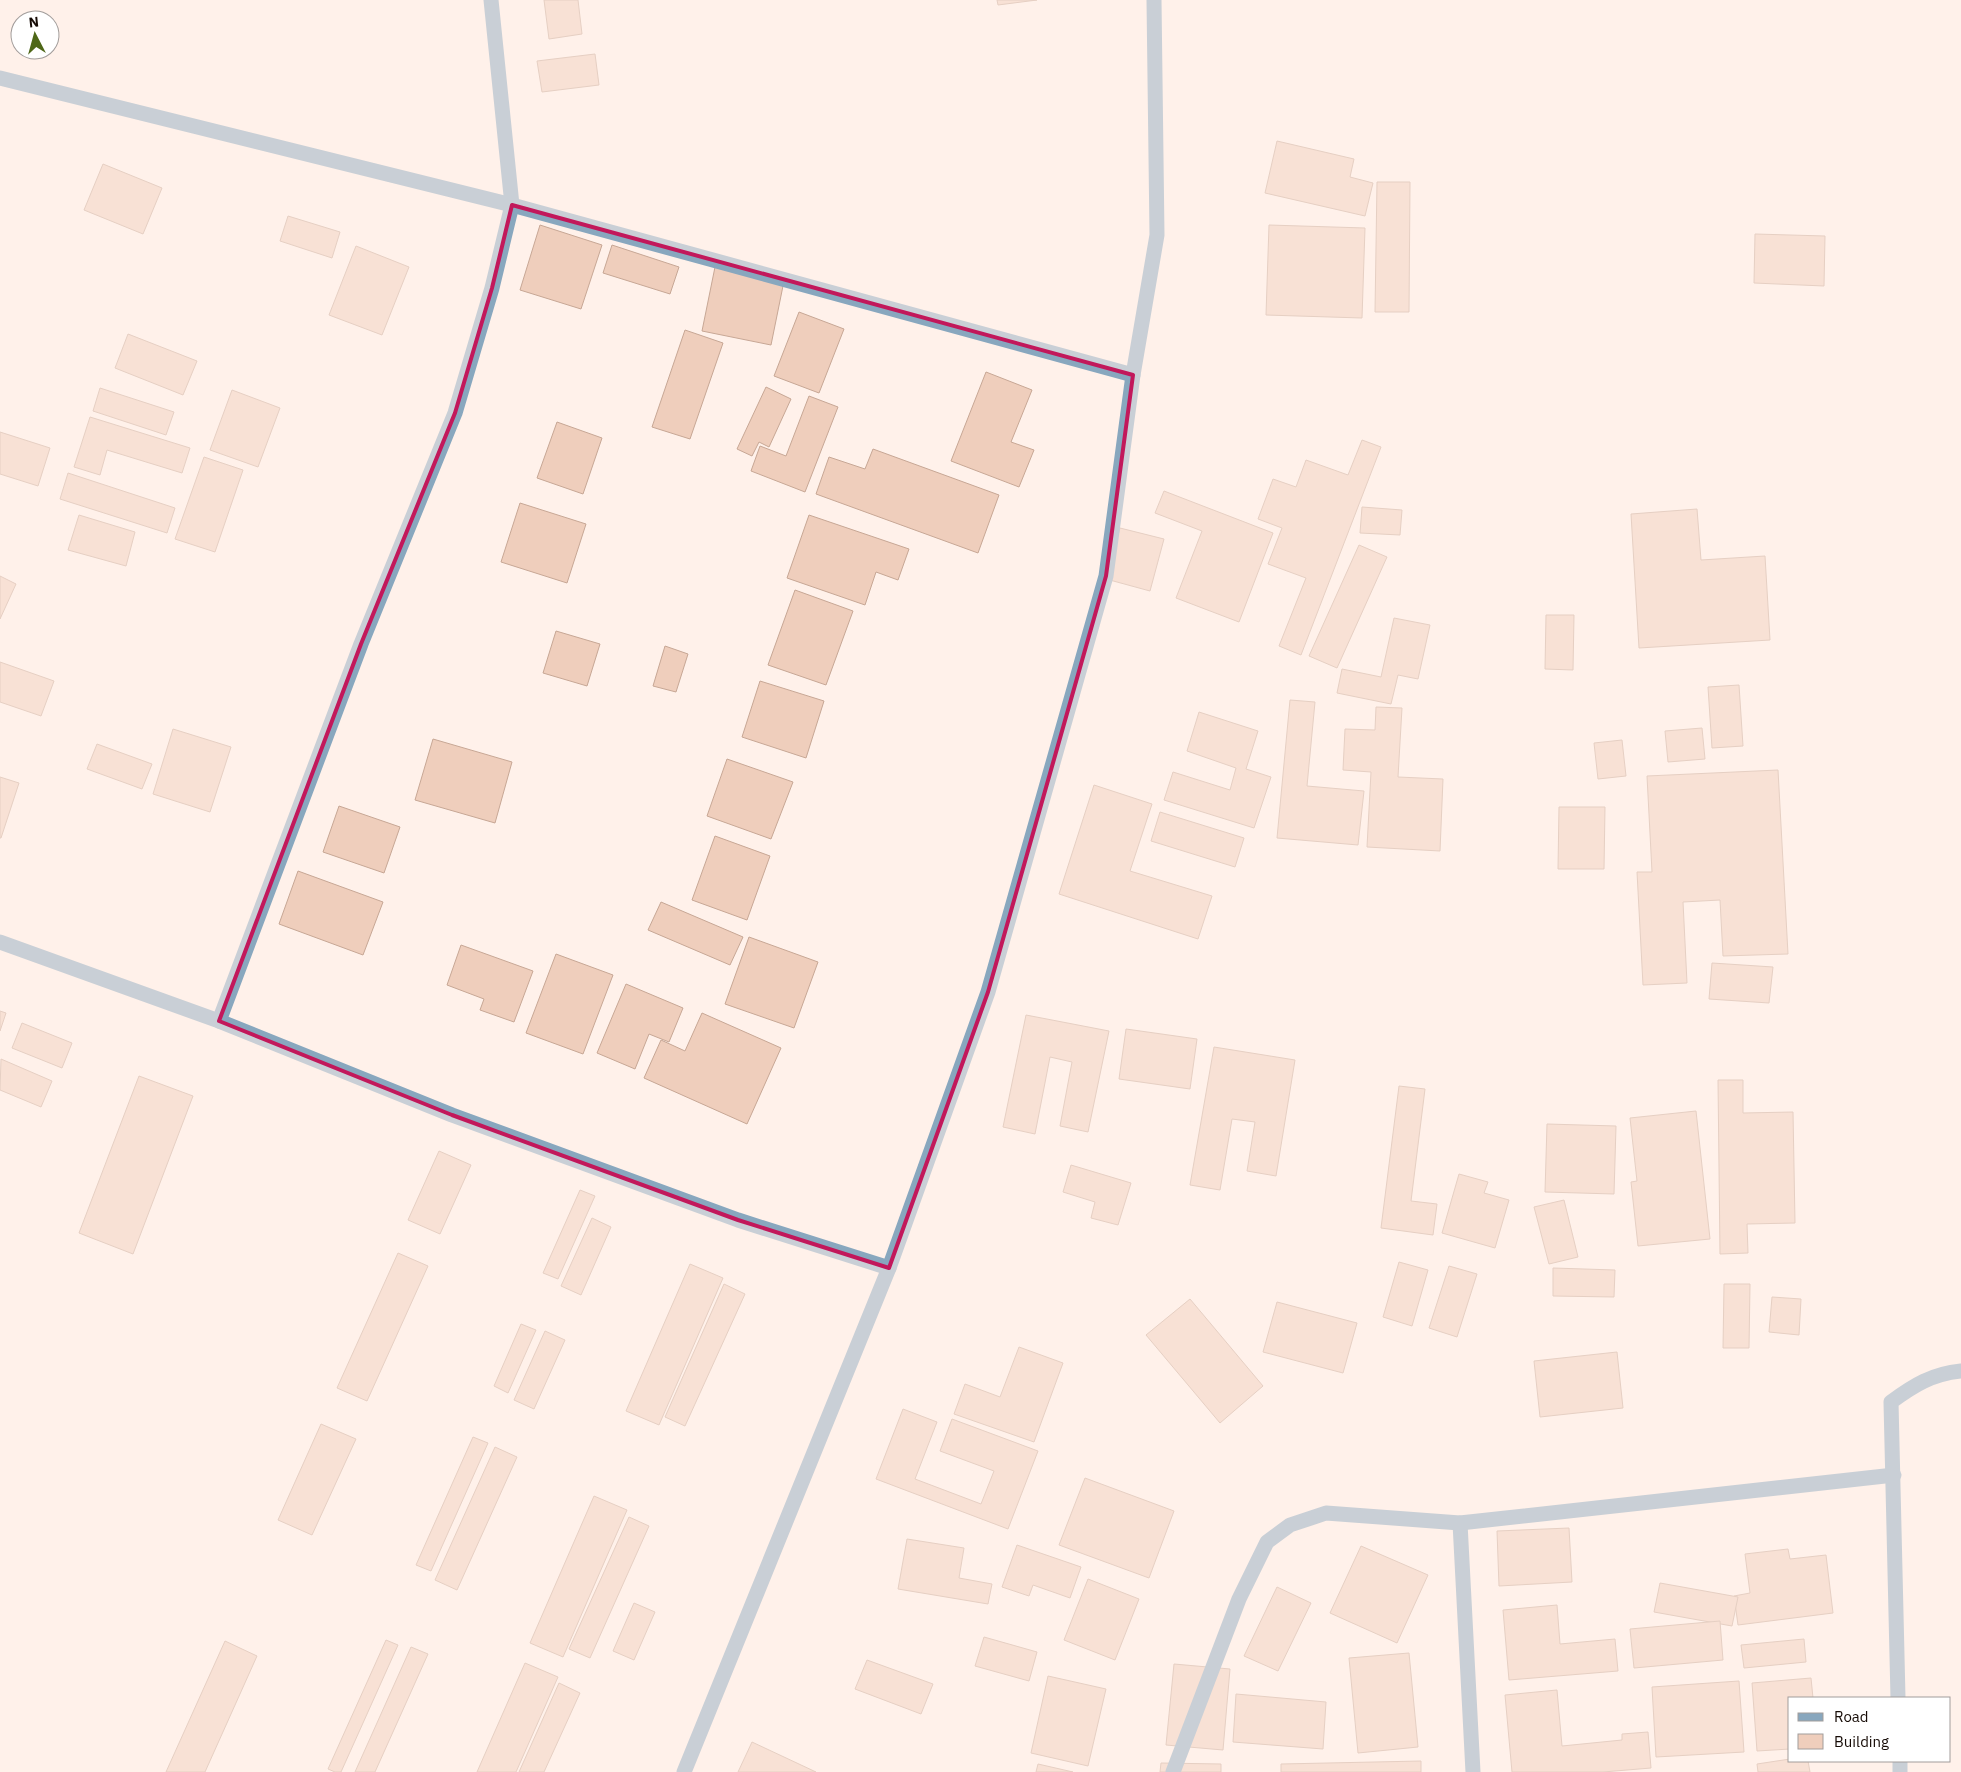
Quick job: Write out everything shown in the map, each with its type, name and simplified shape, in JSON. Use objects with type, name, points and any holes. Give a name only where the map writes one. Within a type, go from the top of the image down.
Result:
[{"type":"street","points":[[219,1021],[361,644],[455,413],[492,288],[512,205],[491,0]]},
{"type":"street","points":[[684,1772],[889,1268],[988,992],[1106,576],[1133,376],[1157,235],[1154,0]]},
{"type":"street","points":[[0,78],[512,205],[1133,376]]},
{"type":"street","points":[[0,942],[219,1021],[452,1115],[729,1217],[889,1268]]},
{"type":"street","points":[[1898,1697],[1892,1402],[1915,1384],[1945,1373],[1961,1371]]},
{"type":"street","points":[[1172,1772],[1240,1598],[1267,1542],[1290,1525],[1326,1512],[1460,1524],[1894,1475]]},
{"type":"street","points":[[1460,1524],[1473,1772]]},
{"type":"highlighted area","points":[[512,205],[1133,375],[1106,576],[988,992],[889,1268],[738,1220],[452,1115],[219,1021],[361,644],[455,413],[492,288]]},
{"type":"building","points":[[544,0],[578,0],[582,34],[549,39]]},
{"type":"building","points":[[997,0],[1037,0],[998,5]]},
{"type":"building","points":[[595,54],[599,85],[542,92],[537,61]]},
{"type":"building","points":[[1277,141],[1354,159],[1350,177],[1373,183],[1365,216],[1265,193]]},
{"type":"building","points":[[103,164],[162,188],[143,234],[84,210]]},
{"type":"building","points":[[1377,182],[1410,182],[1409,312],[1375,312]]},
{"type":"building","points":[[288,216],[340,232],[332,258],[280,241]]},
{"type":"building","points":[[540,225],[602,245],[581,309],[520,290]]},
{"type":"building","points":[[1269,225],[1365,228],[1362,318],[1266,315]]},
{"type":"building","points":[[1755,234],[1825,236],[1824,286],[1754,283]]},
{"type":"building","points":[[612,245],[679,267],[670,294],[603,273]]},
{"type":"building","points":[[356,246],[409,267],[382,335],[329,315]]},
{"type":"building","points":[[715,267],[784,281],[771,345],[702,331]]},
{"type":"building","points":[[799,312],[844,329],[819,393],[774,376]]},
{"type":"building","points":[[685,330],[723,343],[690,439],[652,427]]},
{"type":"building","points":[[128,334],[197,361],[183,395],[115,368]]},
{"type":"building","points":[[986,372],[1032,390],[1011,442],[1034,450],[1019,487],[951,461]]},
{"type":"building","points":[[766,387],[791,399],[769,447],[759,442],[752,456],[737,449]]},
{"type":"building","points":[[100,388],[174,412],[166,435],[93,411]]},
{"type":"building","points":[[232,390],[280,408],[258,467],[210,450]]},
{"type":"building","points":[[809,396],[838,407],[805,492],[751,471],[760,446],[786,456]]},
{"type":"building","points":[[90,417],[190,448],[182,473],[107,450],[100,475],[74,467]]},
{"type":"building","points":[[557,422],[602,438],[583,494],[537,478]]},
{"type":"building","points":[[0,432],[50,448],[38,486],[0,474]]},
{"type":"building","points":[[1362,440],[1381,447],[1301,655],[1279,646],[1306,578],[1268,564],[1282,528],[1258,519],[1273,479],[1296,487],[1306,460],[1348,475]]},
{"type":"building","points":[[873,449],[999,495],[978,553],[816,494],[829,457],[865,469]]},
{"type":"building","points":[[204,457],[243,470],[215,552],[175,539]]},
{"type":"building","points":[[68,473],[175,508],[167,533],[60,499]]},
{"type":"building","points":[[1164,491],[1273,533],[1239,622],[1176,598],[1202,531],[1155,513]]},
{"type":"building","points":[[520,503],[586,524],[567,583],[501,562]]},
{"type":"building","points":[[1362,507],[1402,510],[1400,535],[1360,533]]},
{"type":"building","points":[[1697,509],[1701,560],[1765,556],[1770,640],[1639,648],[1631,514]]},
{"type":"building","points":[[79,515],[135,532],[126,566],[68,550]]},
{"type":"building","points":[[809,515],[909,549],[898,580],[876,572],[865,605],[787,578]]},
{"type":"building","points":[[1120,528],[1164,539],[1150,591],[1106,579]]},
{"type":"building","points":[[1359,545],[1387,557],[1337,668],[1309,656]]},
{"type":"building","points":[[0,576],[16,584],[0,619]]},
{"type":"building","points":[[795,590],[853,611],[826,685],[768,665]]},
{"type":"building","points":[[1546,615],[1574,615],[1573,670],[1545,669]]},
{"type":"building","points":[[1394,618],[1430,625],[1418,679],[1398,675],[1391,704],[1337,693],[1342,669],[1381,677]]},
{"type":"building","points":[[556,631],[600,644],[587,686],[543,673]]},
{"type":"building","points":[[665,646],[688,654],[676,692],[653,686]]},
{"type":"building","points":[[0,662],[54,681],[41,716],[0,702]]},
{"type":"building","points":[[760,681],[824,701],[806,758],[742,737]]},
{"type":"building","points":[[1739,685],[1743,746],[1712,748],[1708,687]]},
{"type":"building","points":[[1290,700],[1315,702],[1307,786],[1364,791],[1358,845],[1277,838]]},
{"type":"building","points":[[1376,707],[1402,708],[1398,777],[1443,779],[1440,851],[1367,847],[1371,772],[1343,770],[1345,729],[1375,730]]},
{"type":"building","points":[[1199,712],[1258,731],[1246,769],[1271,777],[1254,828],[1164,800],[1173,772],[1230,790],[1236,768],[1187,751]]},
{"type":"building","points":[[1702,728],[1705,759],[1668,762],[1665,731]]},
{"type":"building","points":[[173,729],[231,747],[210,812],[153,794]]},
{"type":"building","points":[[433,739],[512,762],[495,823],[415,800]]},
{"type":"building","points":[[1622,740],[1626,776],[1598,779],[1594,743]]},
{"type":"building","points":[[97,744],[152,764],[142,789],[87,769]]},
{"type":"building","points":[[727,759],[793,782],[771,839],[707,816]]},
{"type":"building","points":[[1778,770],[1788,954],[1723,956],[1720,900],[1683,902],[1687,983],[1643,985],[1637,872],[1652,872],[1647,776]]},
{"type":"building","points":[[0,777],[19,783],[1,838],[0,838]]},
{"type":"building","points":[[1094,785],[1152,804],[1130,871],[1212,896],[1198,939],[1059,894]]},
{"type":"building","points":[[339,806],[400,827],[384,873],[323,852]]},
{"type":"building","points":[[1559,807],[1605,807],[1604,869],[1558,869]]},
{"type":"building","points":[[1160,812],[1244,838],[1235,867],[1151,841]]},
{"type":"building","points":[[715,836],[770,856],[747,920],[692,900]]},
{"type":"building","points":[[298,871],[383,902],[363,955],[279,924]]},
{"type":"building","points":[[661,902],[743,937],[730,965],[648,930]]},
{"type":"building","points":[[749,937],[818,962],[794,1028],[725,1004]]},
{"type":"building","points":[[461,945],[533,971],[514,1022],[480,1010],[484,999],[447,985]]},
{"type":"building","points":[[556,954],[613,975],[583,1054],[526,1033]]},
{"type":"building","points":[[1712,963],[1773,967],[1769,1003],[1709,999]]},
{"type":"building","points":[[626,984],[683,1008],[669,1042],[649,1034],[635,1069],[597,1053]]},
{"type":"building","points":[[0,1011],[6,1013],[0,1031]]},
{"type":"building","points":[[702,1013],[781,1048],[747,1124],[644,1078],[661,1040],[685,1051]]},
{"type":"building","points":[[1026,1015],[1109,1031],[1088,1132],[1060,1126],[1072,1062],[1050,1057],[1035,1134],[1003,1127]]},
{"type":"building","points":[[22,1023],[72,1043],[62,1068],[12,1048]]},
{"type":"building","points":[[1126,1029],[1197,1039],[1190,1089],[1119,1079]]},
{"type":"building","points":[[1214,1047],[1295,1060],[1276,1176],[1247,1171],[1255,1122],[1232,1119],[1220,1190],[1190,1185]]},
{"type":"building","points":[[1,1059],[52,1081],[41,1107],[0,1090]]},
{"type":"building","points":[[139,1076],[193,1096],[133,1254],[79,1233]]},
{"type":"building","points":[[1718,1080],[1743,1080],[1743,1113],[1793,1112],[1795,1223],[1747,1224],[1748,1253],[1720,1254]]},
{"type":"building","points":[[1399,1086],[1425,1089],[1411,1201],[1437,1204],[1433,1235],[1381,1228]]},
{"type":"building","points":[[1696,1111],[1710,1239],[1638,1246],[1631,1182],[1637,1181],[1630,1118]]},
{"type":"building","points":[[1547,1124],[1616,1126],[1614,1194],[1545,1192]]},
{"type":"building","points":[[439,1151],[471,1165],[440,1234],[408,1220]]},
{"type":"building","points":[[1071,1165],[1131,1183],[1118,1225],[1091,1218],[1095,1202],[1063,1192]]},
{"type":"building","points":[[1459,1174],[1488,1182],[1484,1193],[1509,1200],[1495,1248],[1442,1233]]},
{"type":"building","points":[[580,1190],[595,1196],[558,1279],[543,1273]]},
{"type":"building","points":[[1564,1200],[1578,1257],[1549,1264],[1534,1207]]},
{"type":"building","points":[[592,1218],[611,1227],[581,1295],[561,1286]]},
{"type":"building","points":[[398,1253],[428,1266],[367,1401],[337,1388]]},
{"type":"building","points":[[1399,1262],[1428,1270],[1412,1326],[1383,1317]]},
{"type":"building","points":[[690,1264],[723,1278],[659,1425],[626,1411]]},
{"type":"building","points":[[1449,1266],[1477,1274],[1457,1337],[1429,1328]]},
{"type":"building","points":[[1553,1268],[1615,1270],[1614,1297],[1553,1296]]},
{"type":"building","points":[[724,1284],[745,1294],[685,1426],[665,1417]]},
{"type":"building","points":[[1724,1284],[1750,1284],[1749,1348],[1723,1348]]},
{"type":"building","points":[[1772,1297],[1801,1299],[1799,1335],[1769,1332]]},
{"type":"building","points":[[1190,1299],[1263,1386],[1220,1423],[1146,1335]]},
{"type":"building","points":[[1277,1302],[1357,1323],[1343,1373],[1263,1352]]},
{"type":"building","points":[[521,1324],[536,1330],[508,1393],[494,1386]]},
{"type":"building","points":[[545,1331],[565,1340],[534,1409],[514,1400]]},
{"type":"building","points":[[1019,1347],[1063,1363],[1034,1442],[954,1414],[965,1384],[1000,1397]]},
{"type":"building","points":[[1617,1352],[1623,1408],[1540,1417],[1534,1361]]},
{"type":"building","points":[[903,1409],[937,1422],[915,1479],[981,1504],[994,1471],[940,1451],[952,1419],[1038,1451],[1008,1529],[876,1479]]},
{"type":"building","points":[[321,1424],[356,1439],[312,1535],[278,1520]]},
{"type":"building","points":[[473,1437],[488,1443],[431,1571],[416,1565]]},
{"type":"building","points":[[495,1447],[517,1457],[457,1590],[435,1580]]},
{"type":"building","points":[[1085,1478],[1174,1511],[1149,1578],[1059,1545]]},
{"type":"building","points":[[594,1496],[627,1510],[563,1657],[530,1643]]},
{"type":"building","points":[[629,1517],[649,1526],[590,1658],[569,1649]]},
{"type":"building","points":[[1569,1528],[1572,1582],[1499,1586],[1497,1531]]},
{"type":"building","points":[[907,1539],[964,1548],[959,1578],[992,1584],[988,1604],[898,1589]]},
{"type":"building","points":[[1017,1545],[1081,1567],[1070,1598],[1033,1585],[1029,1596],[1002,1587]]},
{"type":"building","points":[[1361,1546],[1428,1575],[1397,1643],[1330,1613]]},
{"type":"building","points":[[1788,1549],[1790,1559],[1826,1555],[1833,1613],[1738,1625],[1734,1596],[1750,1593],[1745,1554]]},
{"type":"building","points":[[1088,1579],[1139,1599],[1115,1660],[1064,1640]]},
{"type":"building","points":[[1660,1583],[1738,1597],[1732,1626],[1654,1612]]},
{"type":"building","points":[[1277,1587],[1311,1603],[1278,1671],[1244,1656]]},
{"type":"building","points":[[634,1603],[655,1612],[634,1660],[613,1651]]},
{"type":"building","points":[[1557,1605],[1560,1644],[1615,1639],[1618,1671],[1509,1680],[1503,1610]]},
{"type":"building","points":[[1720,1621],[1723,1660],[1634,1668],[1630,1629]]},
{"type":"building","points":[[984,1637],[1037,1652],[1029,1681],[975,1666]]},
{"type":"building","points":[[1804,1639],[1806,1662],[1744,1668],[1741,1645]]},
{"type":"building","points":[[386,1640],[398,1645],[341,1772],[335,1772],[328,1769]]},
{"type":"building","points":[[225,1641],[257,1656],[205,1772],[166,1772]]},
{"type":"building","points":[[411,1647],[428,1654],[375,1772],[355,1772]]},
{"type":"building","points":[[1409,1653],[1418,1747],[1358,1753],[1349,1658]]},
{"type":"building","points":[[867,1660],[933,1684],[921,1714],[855,1689]]},
{"type":"building","points":[[525,1663],[558,1677],[516,1772],[477,1772]]},
{"type":"building","points":[[1174,1664],[1230,1669],[1223,1750],[1166,1745]]},
{"type":"building","points":[[1048,1676],[1106,1689],[1088,1766],[1031,1753]]},
{"type":"building","points":[[1811,1678],[1813,1697],[1788,1697],[1788,1749],[1757,1751],[1752,1683]]},
{"type":"building","points":[[1739,1681],[1744,1752],[1656,1757],[1652,1687]]},
{"type":"building","points":[[559,1683],[580,1693],[544,1772],[519,1772]]},
{"type":"building","points":[[1557,1690],[1562,1746],[1622,1740],[1622,1734],[1648,1732],[1651,1768],[1603,1772],[1512,1772],[1505,1695]]},
{"type":"building","points":[[1236,1694],[1326,1702],[1323,1749],[1233,1742]]},
{"type":"building","points":[[752,1742],[816,1772],[738,1772]]},
{"type":"building","points":[[1788,1759],[1788,1762],[1808,1762],[1810,1772],[1758,1772],[1757,1764]]},
{"type":"building","points":[[1421,1761],[1421,1772],[1281,1772],[1281,1764]]},
{"type":"building","points":[[1161,1763],[1221,1764],[1221,1772],[1160,1772]]},
{"type":"building","points":[[1038,1764],[1073,1772],[1036,1772]]}]
